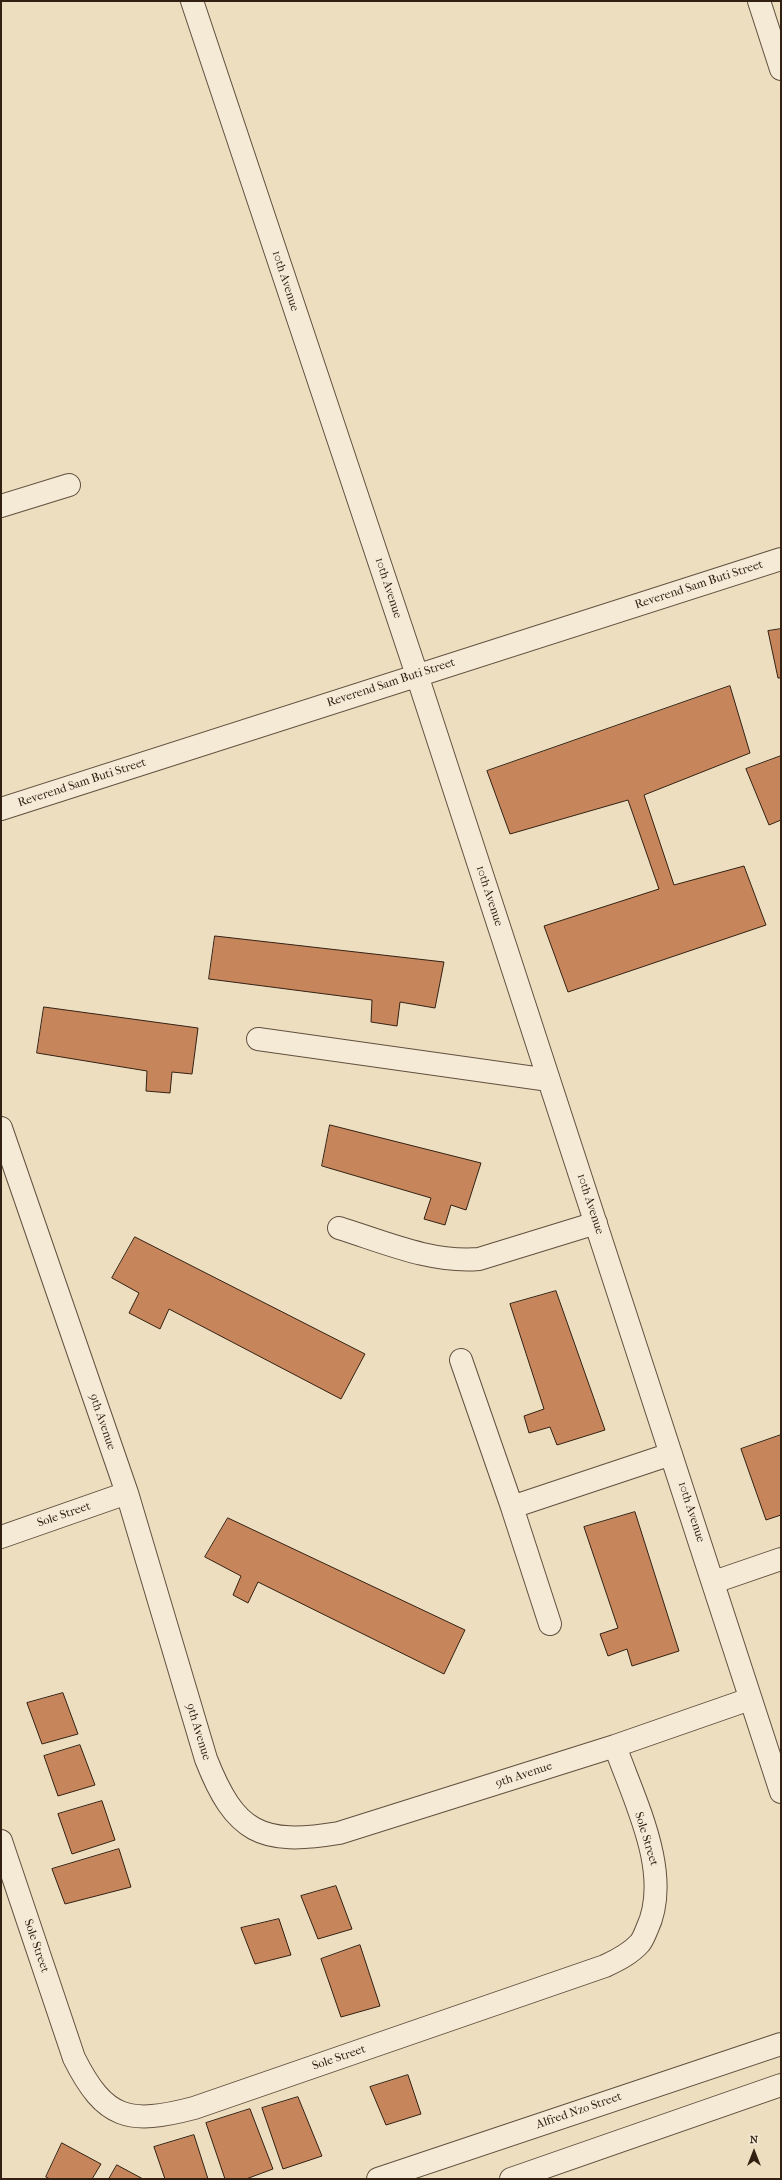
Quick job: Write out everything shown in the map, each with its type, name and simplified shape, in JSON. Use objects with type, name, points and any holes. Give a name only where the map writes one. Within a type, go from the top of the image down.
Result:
[{"type":"street","name":"10th Avenue","points":[[192,1],[417,675],[714,1582],[750,1699],[781,1792]]},
{"type":"street","points":[[759,1],[781,69]]},
{"type":"street","points":[[1,506],[69,485]]},
{"type":"street","name":"Reverend Sam Buti Street","points":[[1,809],[781,559]]},
{"type":"street","points":[[258,1039],[549,1080]]},
{"type":"street","name":"9th Avenue","points":[[1,1128],[127,1493],[206,1759],[218,1788],[233,1812],[253,1828],[276,1837],[311,1838],[339,1833],[614,1746],[750,1699]]},
{"type":"street","points":[[339,1228],[427,1256],[460,1261],[479,1259],[596,1223]]},
{"type":"street","points":[[461,1360],[512,1507],[550,1624]]},
{"type":"street","points":[[512,1507],[672,1454]]},
{"type":"street","name":"Sole Street","points":[[1,1536],[127,1493]]},
{"type":"street","points":[[714,1582],[781,1559]]},
{"type":"street","name":"Sole Street","points":[[1,1841],[74,2058],[87,2083],[101,2101],[118,2112],[140,2117],[162,2116],[202,2105],[597,1969],[622,1958],[641,1942],[652,1919],[656,1899],[656,1876],[650,1846],[614,1746]]},
{"type":"street","name":"Alfred Nzo Street","points":[[378,2179],[781,2044]]},
{"type":"street","points":[[511,2179],[781,2085]]},
{"type":"building","points":[[781,629],[781,678],[778,678],[768,631]]},
{"type":"building","points":[[730,686],[750,753],[644,795],[674,885],[744,866],[766,925],[568,992],[544,926],[659,889],[628,800],[510,834],[487,771]]},
{"type":"building","points":[[781,756],[781,820],[769,825],[746,769]]},
{"type":"building","points":[[215,936],[444,962],[435,1008],[400,1002],[397,1026],[371,1022],[372,1000],[209,979]]},
{"type":"building","points":[[44,1007],[198,1028],[192,1074],[172,1072],[170,1093],[146,1091],[147,1071],[37,1053]]},
{"type":"building","points":[[330,1125],[481,1163],[466,1210],[451,1205],[445,1225],[424,1219],[431,1198],[322,1166]]},
{"type":"building","points":[[135,1237],[365,1354],[341,1399],[169,1309],[160,1329],[129,1313],[139,1293],[112,1278]]},
{"type":"building","points":[[556,1291],[605,1430],[557,1445],[550,1427],[529,1433],[524,1416],[544,1409],[510,1304]]},
{"type":"building","points":[[781,1435],[781,1515],[766,1520],[741,1449]]},
{"type":"building","points":[[635,1512],[679,1651],[632,1666],[627,1649],[608,1656],[600,1634],[618,1628],[584,1527]]},
{"type":"building","points":[[228,1518],[465,1630],[444,1674],[258,1582],[248,1603],[233,1595],[241,1576],[205,1557]]},
{"type":"building","points":[[63,1693],[78,1734],[42,1744],[27,1703]]},
{"type":"building","points":[[80,1745],[95,1785],[58,1796],[44,1756]]},
{"type":"building","points":[[102,1801],[115,1840],[72,1854],[58,1814]]},
{"type":"building","points":[[119,1849],[131,1887],[65,1904],[52,1869]]},
{"type":"building","points":[[336,1886],[352,1929],[318,1939],[301,1896]]},
{"type":"building","points":[[279,1919],[291,1955],[255,1964],[241,1928]]},
{"type":"building","points":[[360,1945],[380,2006],[341,2017],[321,1959]]},
{"type":"building","points":[[408,2075],[421,2114],[386,2125],[370,2087]]},
{"type":"building","points":[[298,2097],[322,2156],[283,2169],[262,2108]]},
{"type":"building","points":[[250,2109],[273,2169],[246,2179],[225,2179],[206,2123]]},
{"type":"building","points":[[194,2135],[208,2179],[165,2179],[154,2147]]},
{"type":"building","points":[[62,2143],[101,2164],[92,2179],[50,2179],[46,2177]]},
{"type":"building","points":[[117,2165],[143,2179],[109,2179]]}]
